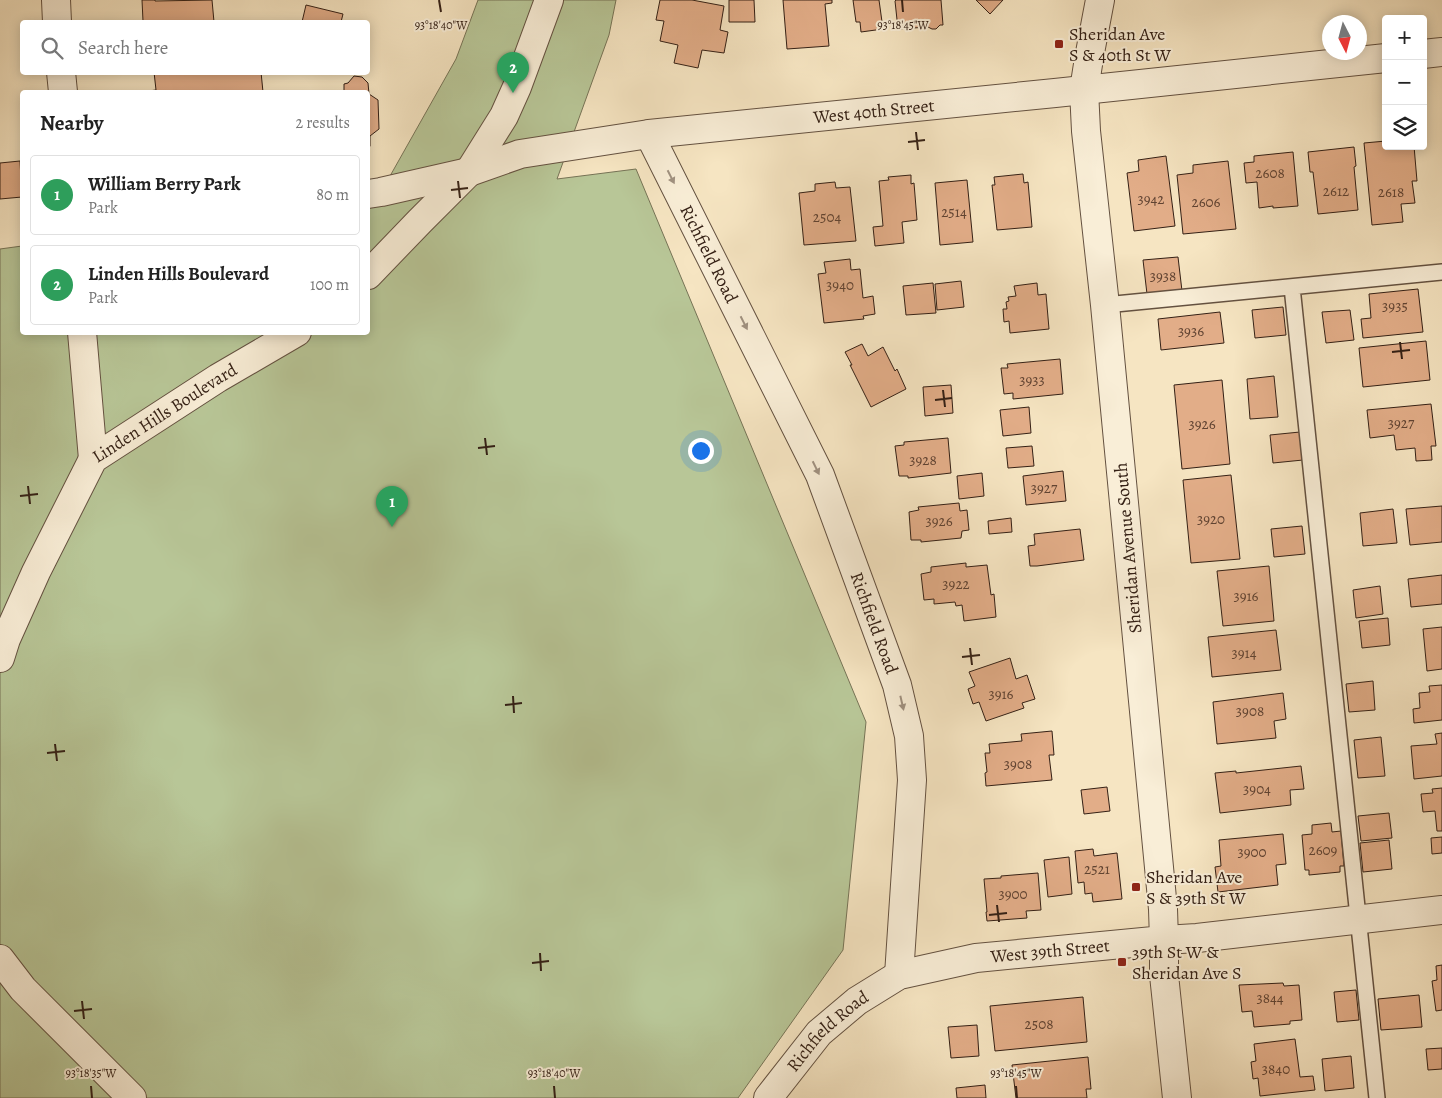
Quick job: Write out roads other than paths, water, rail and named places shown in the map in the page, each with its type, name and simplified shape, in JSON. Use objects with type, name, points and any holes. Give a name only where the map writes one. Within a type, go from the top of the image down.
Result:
[{"type":"street","points":[[56,0],[57,20]]},
{"type":"street","points":[[370,273],[470,172],[504,116],[517,87],[549,0]]},
{"type":"street","name":"Sheridan Avenue South","points":[[1100,0],[1084,90],[1086,130],[1105,305],[1162,900],[1164,975],[1177,1098]]},
{"type":"street","points":[[1427,54],[1442,52]]},
{"type":"street","name":"West 40th Street","points":[[370,194],[470,172],[520,154],[649,134],[1382,58]]},
{"type":"street","points":[[61,75],[62,90]]},
{"type":"street","name":"Richfield Road","points":[[649,134],[820,475],[897,685],[909,736],[912,780],[899,975],[857,1001],[819,1033],[768,1098]]},
{"type":"street","points":[[82,335],[93,458]]},
{"type":"street","name":"Linden Hills Boulevard","points":[[0,658],[6,639],[36,572],[93,458],[218,378],[292,335]]},
{"type":"street","name":"West 39th Street","points":[[899,975],[976,958],[1198,938],[1359,918],[1442,910]]},
{"type":"street","points":[[0,959],[23,989],[132,1098]]},
{"type":"lane","points":[[1105,305],[1442,272]]},
{"type":"lane","points":[[1292,286],[1377,1098]]},
{"type":"place","name":"Sheridan Ave S & 40th St W","points":[[1059,44]]},
{"type":"place","name":"Linden Hills Boulevard","points":[[513,93]]},
{"type":"place","name":"William Berry Park","points":[[392,527]]},
{"type":"place","name":"Sheridan Ave S & 39th St W","points":[[1136,887]]},
{"type":"place","name":"39th St W & Sheridan Ave S","points":[[1122,962]]}]
